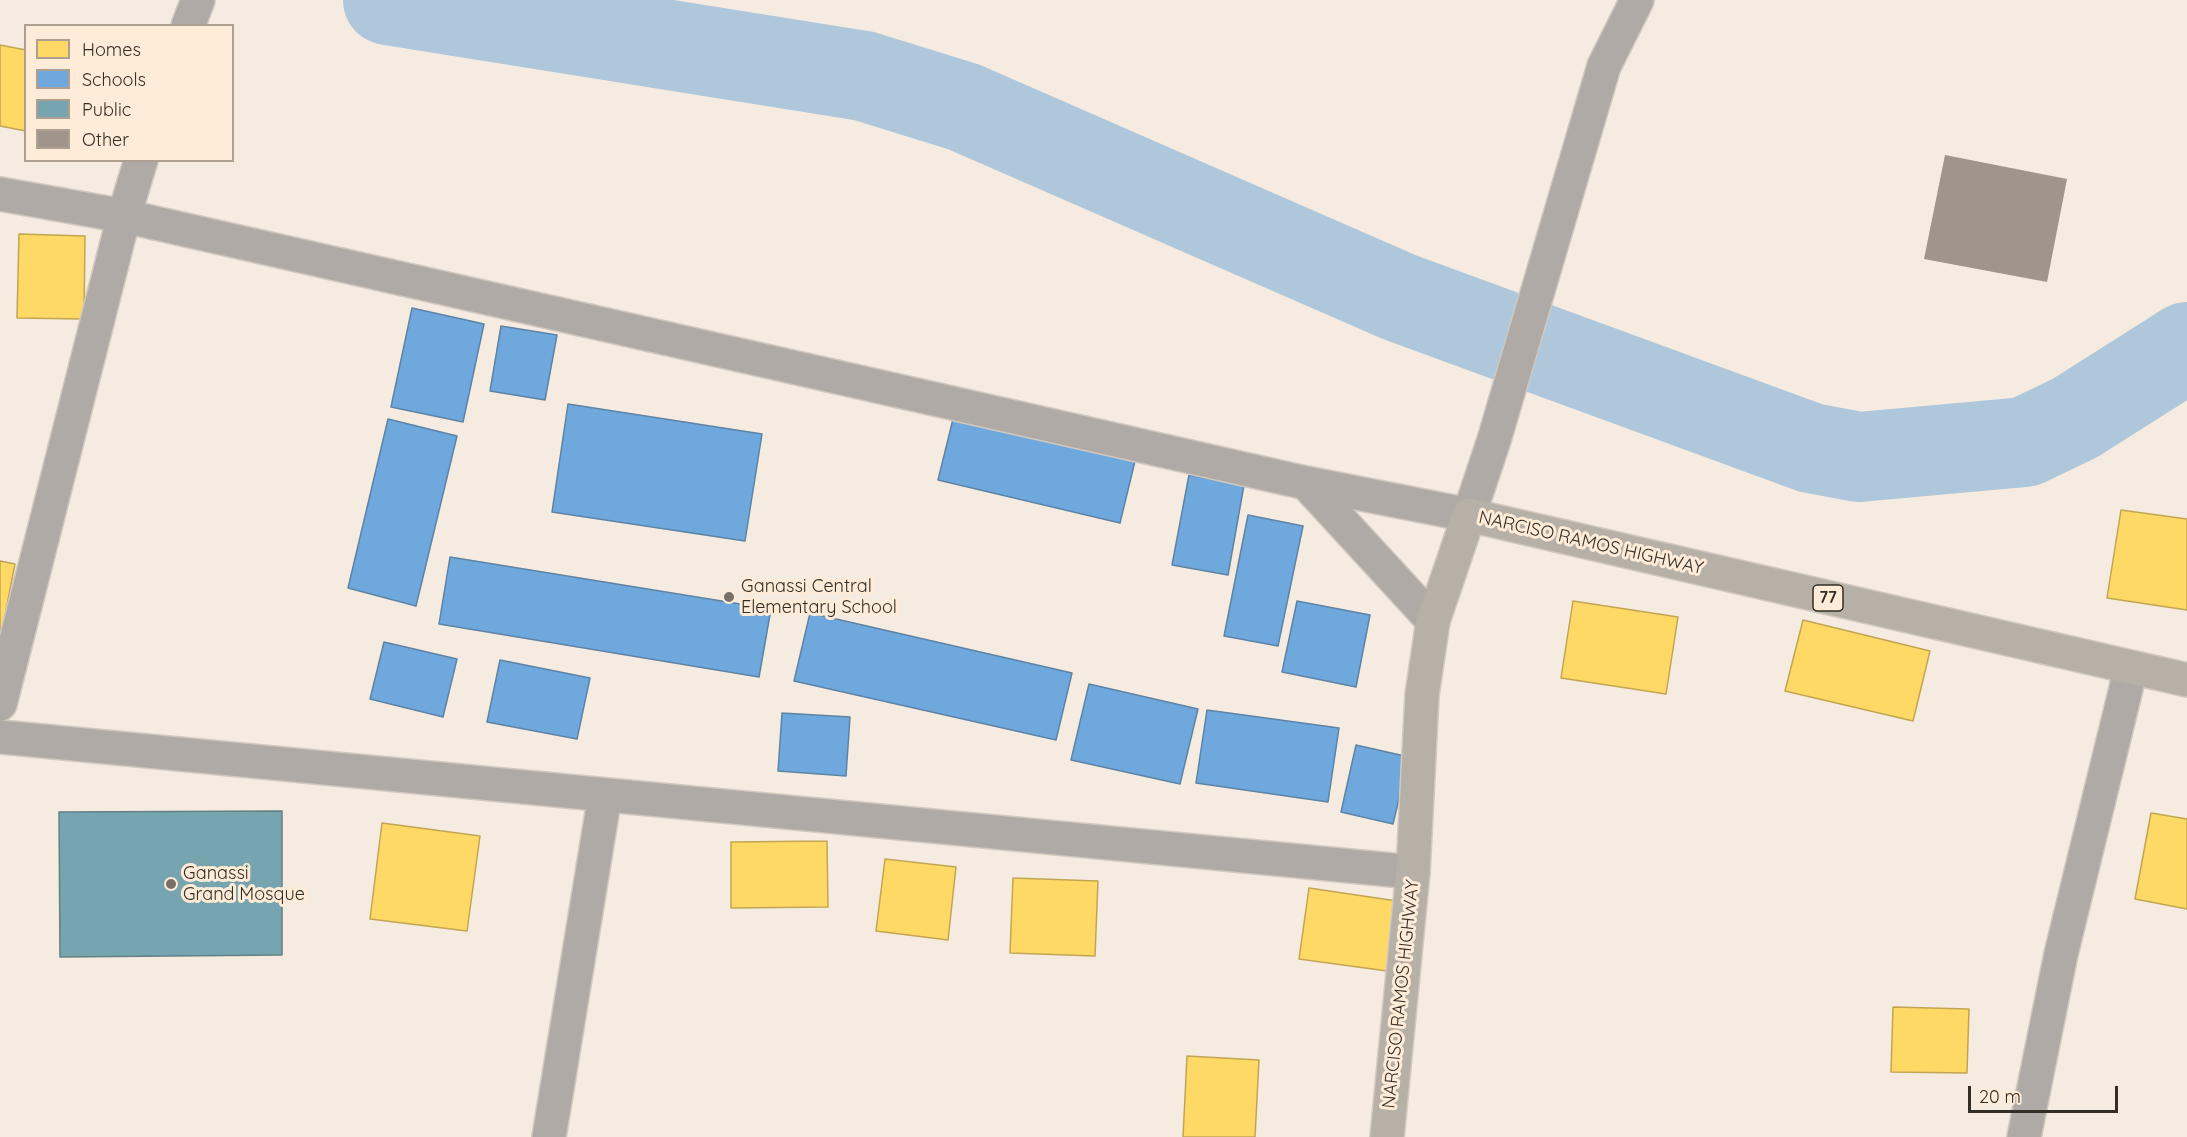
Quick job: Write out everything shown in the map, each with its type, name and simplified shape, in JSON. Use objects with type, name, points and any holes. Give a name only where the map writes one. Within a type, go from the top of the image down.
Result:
[{"type":"highway","name":"NARCISO RAMOS HIGHWAY","points":[[1386,1137],[1413,872],[1422,695],[1432,621],[1469,515],[2187,680]]},
{"type":"street","points":[[189,24],[198,0]]},
{"type":"street","points":[[0,194],[124,216],[1306,483],[1469,515],[1494,440],[1604,66],[1637,0]]},
{"type":"street","points":[[0,704],[124,216],[140,162]]},
{"type":"street","points":[[1306,483],[1432,621]]},
{"type":"street","points":[[2024,1137],[2061,954],[2131,668]]},
{"type":"street","points":[[0,738],[1413,872]]},
{"type":"street","points":[[549,1137],[605,795]]},
{"type":"building: Homes","points":[[0,45],[24,50],[24,131],[0,126]]},
{"type":"building: Homes","points":[[19,234],[85,236],[84,319],[17,318]]},
{"type":"building: Homes","points":[[2121,510],[2187,519],[2187,610],[2107,598]]},
{"type":"building: Homes","points":[[0,561],[15,564],[0,641]]},
{"type":"building: Homes","points":[[1573,601],[1678,617],[1666,694],[1561,678]]},
{"type":"building: Homes","points":[[1803,620],[1930,651],[1913,721],[1785,691]]},
{"type":"building: Homes","points":[[2151,813],[2187,819],[2187,909],[2135,899]]},
{"type":"building: Homes","points":[[382,823],[480,836],[467,931],[370,919]]},
{"type":"building: Homes","points":[[827,841],[828,907],[731,908],[731,842]]},
{"type":"building: Homes","points":[[885,859],[956,867],[948,940],[876,931]]},
{"type":"building: Homes","points":[[1013,878],[1098,881],[1095,956],[1010,953]]},
{"type":"building: Homes","points":[[1309,888],[1397,901],[1387,971],[1299,959]]},
{"type":"building: Homes","points":[[1893,1007],[1969,1009],[1967,1073],[1891,1072]]},
{"type":"building: Homes","points":[[1187,1056],[1259,1060],[1255,1137],[1183,1137]]},
{"type":"building: Schools","points":[[412,308],[484,324],[463,422],[391,407]]},
{"type":"building: Schools","points":[[501,326],[557,335],[545,400],[490,391]]},
{"type":"building: Schools","points":[[568,404],[762,434],[745,541],[552,512]]},
{"type":"building: Schools","points":[[954,415],[1136,457],[1120,523],[938,480]]},
{"type":"building: Schools","points":[[388,419],[457,436],[416,606],[348,588]]},
{"type":"building: Schools","points":[[1189,475],[1244,485],[1228,575],[1172,565]]},
{"type":"building: Schools","points":[[1248,515],[1303,526],[1278,646],[1224,636]]},
{"type":"building: Schools","points":[[450,557],[771,609],[759,677],[439,624]]},
{"type":"building: Schools","points":[[1297,601],[1370,615],[1356,687],[1282,672]]},
{"type":"building: Schools","points":[[810,613],[1072,673],[1056,740],[794,681]]},
{"type":"building: Schools","points":[[384,642],[457,659],[443,717],[370,699]]},
{"type":"building: Schools","points":[[500,660],[590,678],[577,739],[487,722]]},
{"type":"building: Schools","points":[[1089,684],[1198,709],[1180,784],[1071,760]]},
{"type":"building: Schools","points":[[1207,710],[1339,728],[1328,802],[1196,783]]},
{"type":"building: Schools","points":[[782,713],[850,717],[846,776],[778,771]]},
{"type":"building: Schools","points":[[1356,745],[1409,757],[1393,824],[1341,812]]},
{"type":"building: Public","name":"Ganassi Grand Mosque","points":[[282,811],[282,955],[60,957],[59,812]]},
{"type":"building: Other","points":[[1945,155],[2067,179],[2047,282],[1924,259]]},
{"type":"waterway","points":[[388,0],[864,76],[964,107],[1399,297],[1811,448],[1859,457],[2025,442],[2075,418],[2187,347]]},
{"type":"place","name":"Ganassi Central Elementary School","points":[[729,597]]},
{"type":"place","name":"Ganassi Grand Mosque","points":[[171,884]]}]
